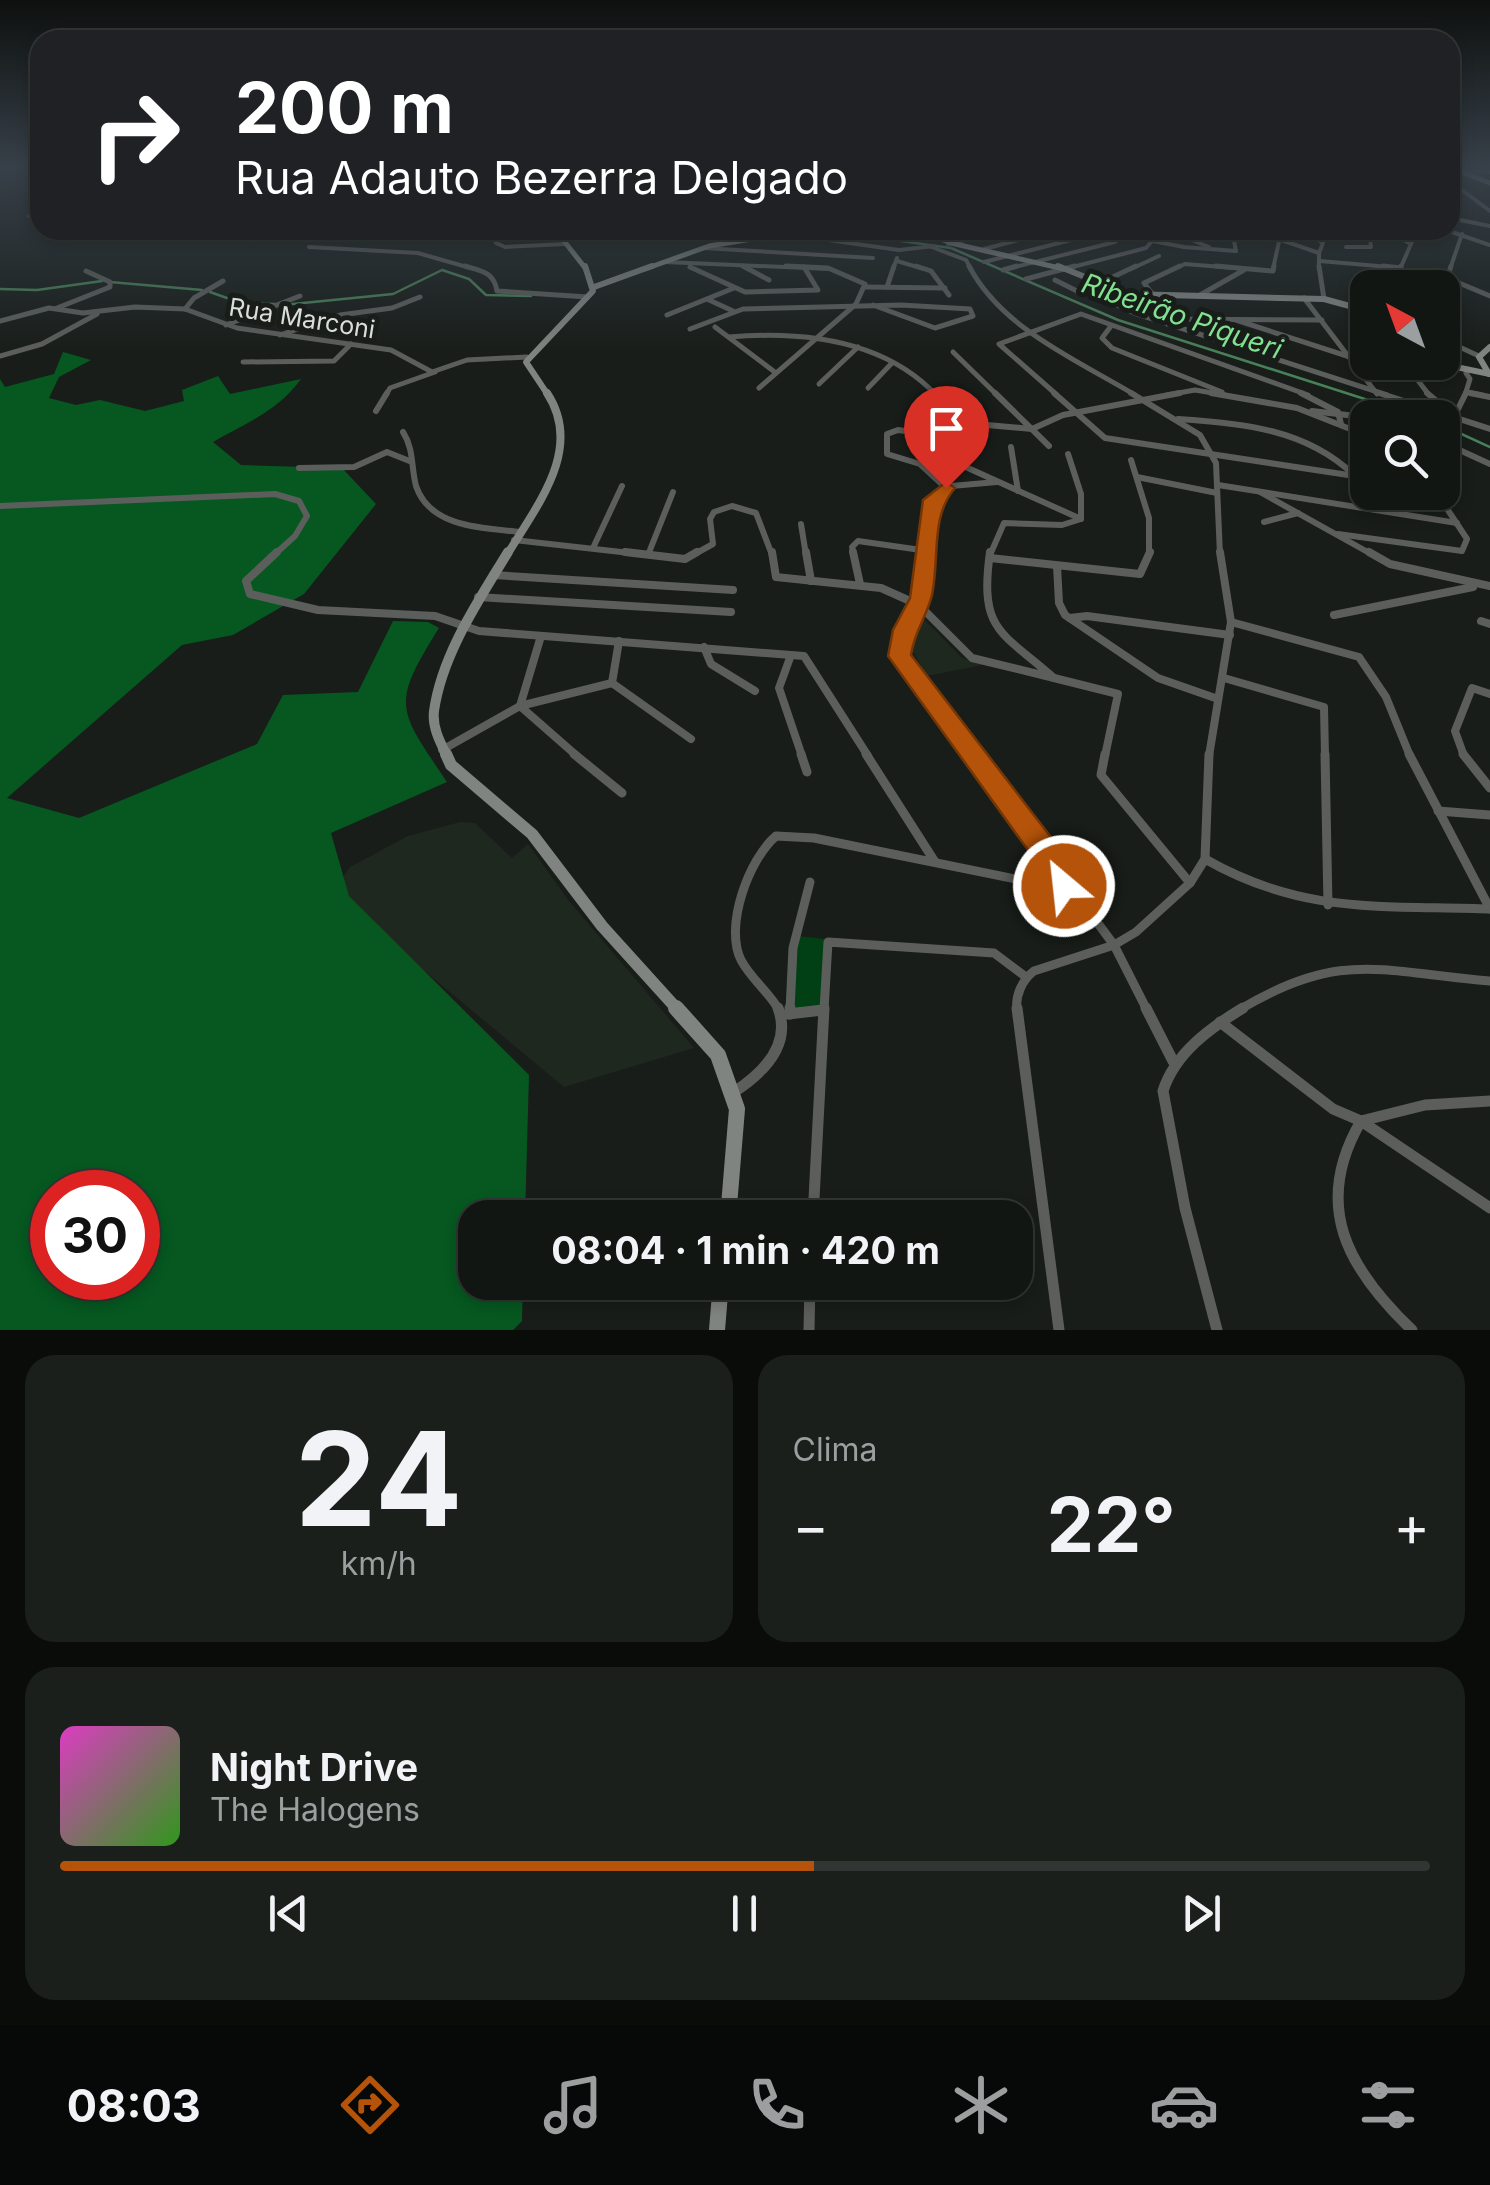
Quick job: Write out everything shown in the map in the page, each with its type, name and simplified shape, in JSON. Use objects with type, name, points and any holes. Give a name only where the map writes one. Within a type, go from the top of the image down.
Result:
[{"type":"main road","points":[[566,240],[584,262],[592,291]]},
{"type":"main road","points":[[730,1200],[737,1135],[734,1092],[718,1055],[602,926],[532,834],[467,780],[442,750],[434,711],[462,626],[547,489],[564,438],[560,413],[528,366],[527,357],[592,291],[703,248],[744,240]]},
{"type":"main road","points":[[938,240],[1042,260],[1092,285],[1127,294],[1324,299],[1350,306]]},
{"type":"main road","points":[[1490,347],[1480,356],[1490,374]]},
{"type":"main road","points":[[1460,370],[1490,374]]},
{"type":"main road","points":[[717,1330],[720,1300]]},
{"type":"street","points":[[1460,240],[1462,234],[1490,245]]},
{"type":"street","points":[[494,240],[505,247],[566,244]]},
{"type":"street","points":[[744,240],[858,242],[893,249],[964,240]]},
{"type":"street","points":[[984,249],[1018,240]]},
{"type":"street","points":[[984,262],[1071,240]]},
{"type":"street","points":[[1003,270],[1118,240]]},
{"type":"street","points":[[1148,240],[1234,252],[1236,244],[1228,240]]},
{"type":"street","points":[[1191,240],[1215,250]]},
{"type":"street","points":[[1153,295],[1144,283],[1179,265],[1275,270],[1280,240]]},
{"type":"street","points":[[1287,240],[1319,253]]},
{"type":"street","points":[[1317,240],[1322,243],[1318,281],[1324,299]]},
{"type":"street","points":[[1346,247],[1371,247],[1370,240]]},
{"type":"street","points":[[1404,240],[1411,244]]},
{"type":"street","points":[[1320,261],[1401,268],[1413,240]]},
{"type":"street","points":[[1450,270],[1460,240]]},
{"type":"street","points":[[1026,279],[1146,248],[1152,241]]},
{"type":"street","points":[[851,256],[858,242]]},
{"type":"street","points":[[932,246],[966,260],[979,284],[1028,332],[1174,418],[1206,440],[1214,454],[1218,489],[1216,532],[1231,622],[1209,756],[1205,859],[1190,883],[1152,920],[1114,944],[1026,976],[1016,1000],[1016,1024],[1060,1330]]},
{"type":"street","points":[[309,247],[418,254],[488,274],[495,279],[497,291],[592,291]]},
{"type":"street","points":[[703,248],[873,258]]},
{"type":"street","points":[[887,287],[897,261],[893,249]]},
{"type":"street","points":[[1055,280],[1078,292],[1159,256]]},
{"type":"street","points":[[897,261],[930,270],[949,295]]},
{"type":"street","points":[[664,262],[804,267],[845,272],[866,287],[944,288]]},
{"type":"street","points":[[684,264],[748,292],[818,290],[804,267]]},
{"type":"street","points":[[741,266],[769,280]]},
{"type":"street","points":[[1200,295],[1244,270]]},
{"type":"street","points":[[0,320],[57,308],[110,287],[110,282],[86,271]]},
{"type":"street","name":"Rua Marconi","points":[[185,309],[200,294],[224,281]]},
{"type":"street","points":[[1460,283],[1490,296]]},
{"type":"street","points":[[1092,285],[1108,302],[1398,400]]},
{"type":"street","points":[[760,388],[854,305],[866,287]]},
{"type":"street","points":[[668,315],[734,288]]},
{"type":"street","points":[[226,325],[300,296]]},
{"type":"street","points":[[280,335],[340,314],[392,308],[420,298]]},
{"type":"street","points":[[1304,298],[1350,357]]},
{"type":"street","points":[[707,299],[734,312]]},
{"type":"street","points":[[690,328],[743,310],[819,306],[872,305],[966,308],[973,316],[937,328],[872,305]]},
{"type":"street","points":[[819,306],[822,317]]},
{"type":"street","name":"Rua Marconi","points":[[57,308],[83,312],[185,309],[226,325],[391,350],[420,368],[435,372]]},
{"type":"street","points":[[781,308],[784,319]]},
{"type":"street","points":[[0,356],[42,344],[73,324],[110,310]]},
{"type":"street","points":[[743,310],[746,323]]},
{"type":"street","points":[[1341,424],[1338,412],[1298,391],[1078,314],[999,344],[1105,438],[1350,474]]},
{"type":"street","points":[[1230,318],[1350,357]]},
{"type":"street","points":[[1154,319],[1322,320]]},
{"type":"street","points":[[1111,326],[1102,338],[1112,348],[1231,396]]},
{"type":"street","points":[[715,327],[776,374]]},
{"type":"street","points":[[729,338],[788,331],[858,347],[892,363],[922,379],[948,407],[954,422],[959,464],[1081,519]]},
{"type":"street","points":[[243,362],[334,360],[351,344]]},
{"type":"street","points":[[819,384],[858,347]]},
{"type":"street","points":[[1460,347],[1480,356]]},
{"type":"street","points":[[953,352],[1049,446]]},
{"type":"street","points":[[376,410],[390,388],[467,360],[527,357]]},
{"type":"street","points":[[868,388],[892,363]]},
{"type":"street","points":[[1460,404],[1470,378],[1466,372]]},
{"type":"street","points":[[1367,380],[1377,394]]},
{"type":"street","points":[[1418,380],[1434,400]]},
{"type":"street","points":[[954,422],[1032,429],[1076,413],[1187,390],[1350,414]]},
{"type":"street","points":[[1466,392],[1490,397]]},
{"type":"street","points":[[1303,410],[1350,428]]},
{"type":"street","points":[[1174,418],[1288,436],[1330,456],[1350,472]]},
{"type":"street","points":[[1460,418],[1490,429]]},
{"type":"street","points":[[946,488],[918,462],[887,454],[886,434],[898,430],[954,438]]},
{"type":"street","points":[[403,432],[416,465],[418,491],[447,519],[517,536],[686,559],[713,544],[710,518],[714,512],[730,508],[753,510],[766,522],[776,577],[881,588],[920,605],[957,648],[972,658],[1118,694],[1101,775],[1190,883]]},
{"type":"street","points":[[1012,446],[1018,492]]},
{"type":"street","points":[[1460,450],[1490,464]]},
{"type":"street","points":[[298,468],[354,467],[387,452],[416,465]]},
{"type":"street","points":[[1068,454],[1080,494],[1081,519]]},
{"type":"street","points":[[990,558],[1130,576],[1143,571],[1151,523],[1131,460]]},
{"type":"street","points":[[1136,476],[1458,522]]},
{"type":"street","points":[[997,482],[946,488],[932,500],[920,605],[900,642],[904,663],[1114,944],[1173,1062]]},
{"type":"street","points":[[592,548],[622,486]]},
{"type":"street","points":[[648,555],[674,492]]},
{"type":"street","points":[[1260,492],[1400,568],[1486,586]]},
{"type":"street","points":[[0,506],[128,498],[290,497],[306,508],[305,522],[246,580],[250,594],[271,602],[328,612],[433,615],[462,626],[541,636],[804,656],[935,862]]},
{"type":"street","points":[[1334,533],[1444,551],[1464,550],[1467,539],[1449,510]]},
{"type":"street","points":[[1264,522],[1298,513]]},
{"type":"street","points":[[1054,678],[994,625],[988,598],[993,531],[1007,522],[1062,526],[1081,519]]},
{"type":"street","points":[[801,524],[811,581]]},
{"type":"street","points":[[860,584],[852,547],[858,541],[928,551]]},
{"type":"street","points":[[1057,566],[1060,610],[1158,678],[1218,699]]},
{"type":"street","points":[[492,575],[732,590]]},
{"type":"street","points":[[548,601],[556,578]]},
{"type":"street","points":[[1334,615],[1486,586]]},
{"type":"street","points":[[714,612],[717,589]]},
{"type":"street","points":[[478,597],[731,612]]},
{"type":"street","points":[[1070,618],[1086,616],[1230,635]]},
{"type":"street","points":[[1205,859],[1283,897],[1328,905],[1490,909],[1438,811],[1386,697],[1356,654],[1231,622]]},
{"type":"street","points":[[520,706],[541,636]]},
{"type":"street","points":[[612,683],[619,641]]},
{"type":"street","points":[[704,648],[711,664],[755,692]]},
{"type":"street","points":[[791,655],[779,688],[791,736],[807,772]]},
{"type":"street","points":[[1224,678],[1324,708],[1328,905]]},
{"type":"street","points":[[442,750],[520,706],[612,683],[691,739]]},
{"type":"street","points":[[1490,694],[1473,687],[1460,711],[1456,740],[1466,762],[1490,788]]},
{"type":"street","points":[[520,706],[622,793]]},
{"type":"street","points":[[1438,811],[1490,815]]},
{"type":"street","points":[[786,1013],[741,959],[736,944],[751,874],[770,840],[794,835],[1050,886],[1070,884]]},
{"type":"street","points":[[734,1092],[768,1064],[779,1042],[793,948],[810,882]]},
{"type":"street","points":[[814,1200],[827,944],[831,940],[994,953],[1026,976]]},
{"type":"street","points":[[1217,1330],[1191,1239],[1168,1125],[1163,1090],[1173,1062],[1220,1022],[1313,973],[1332,969],[1490,981]]},
{"type":"street","points":[[786,1013],[823,1010]]},
{"type":"street","points":[[1220,1022],[1332,1109],[1361,1121],[1490,1208]]},
{"type":"street","points":[[1412,1330],[1366,1279],[1337,1208],[1341,1157],[1361,1121],[1431,1102],[1490,1100]]},
{"type":"street","points":[[809,1330],[810,1300]]},
{"type":"shaded area","points":[[921,616],[962,658],[982,665],[927,676],[911,648]]},
{"type":"shaded area","points":[[460,822],[475,823],[512,858],[528,844],[569,901],[694,1048],[564,1087],[362,919],[342,892],[341,880],[350,867],[408,836]]},
{"type":"green space","points":[[63,352],[91,360],[59,377],[49,398],[76,405],[100,400],[145,411],[184,401],[182,390],[218,376],[230,394],[301,379],[272,408],[213,442],[241,465],[342,468],[376,504],[304,594],[233,635],[182,645],[7,798],[79,818],[257,744],[283,695],[358,692],[393,621],[428,622],[439,628],[413,675],[406,707],[418,738],[447,782],[331,833],[349,896],[529,1075],[525,1200],[458,1200],[458,1300],[523,1300],[522,1321],[513,1330],[0,1330],[0,379],[5,387],[54,374]]},
{"type":"green space","points":[[797,936],[825,939],[821,1007],[791,1009]]},
{"type":"waterway","name":"Ribeirão Piqueri","points":[[894,240],[951,248],[1118,320],[1368,400]]},
{"type":"waterway","points":[[283,305],[393,294],[442,270],[469,279],[486,295],[531,296]]},
{"type":"waterway","points":[[0,289],[37,290],[102,281]]},
{"type":"waterway","points":[[110,282],[202,290]]},
{"type":"waterway","points":[[210,292],[241,303],[275,304]]},
{"type":"waterway","name":"Ribeirão Piqueri","points":[[1460,433],[1490,447]]},
{"type":"route","points":[[946,488],[932,500],[920,605],[904,630],[900,656],[1070,884],[1064,886]]}]
